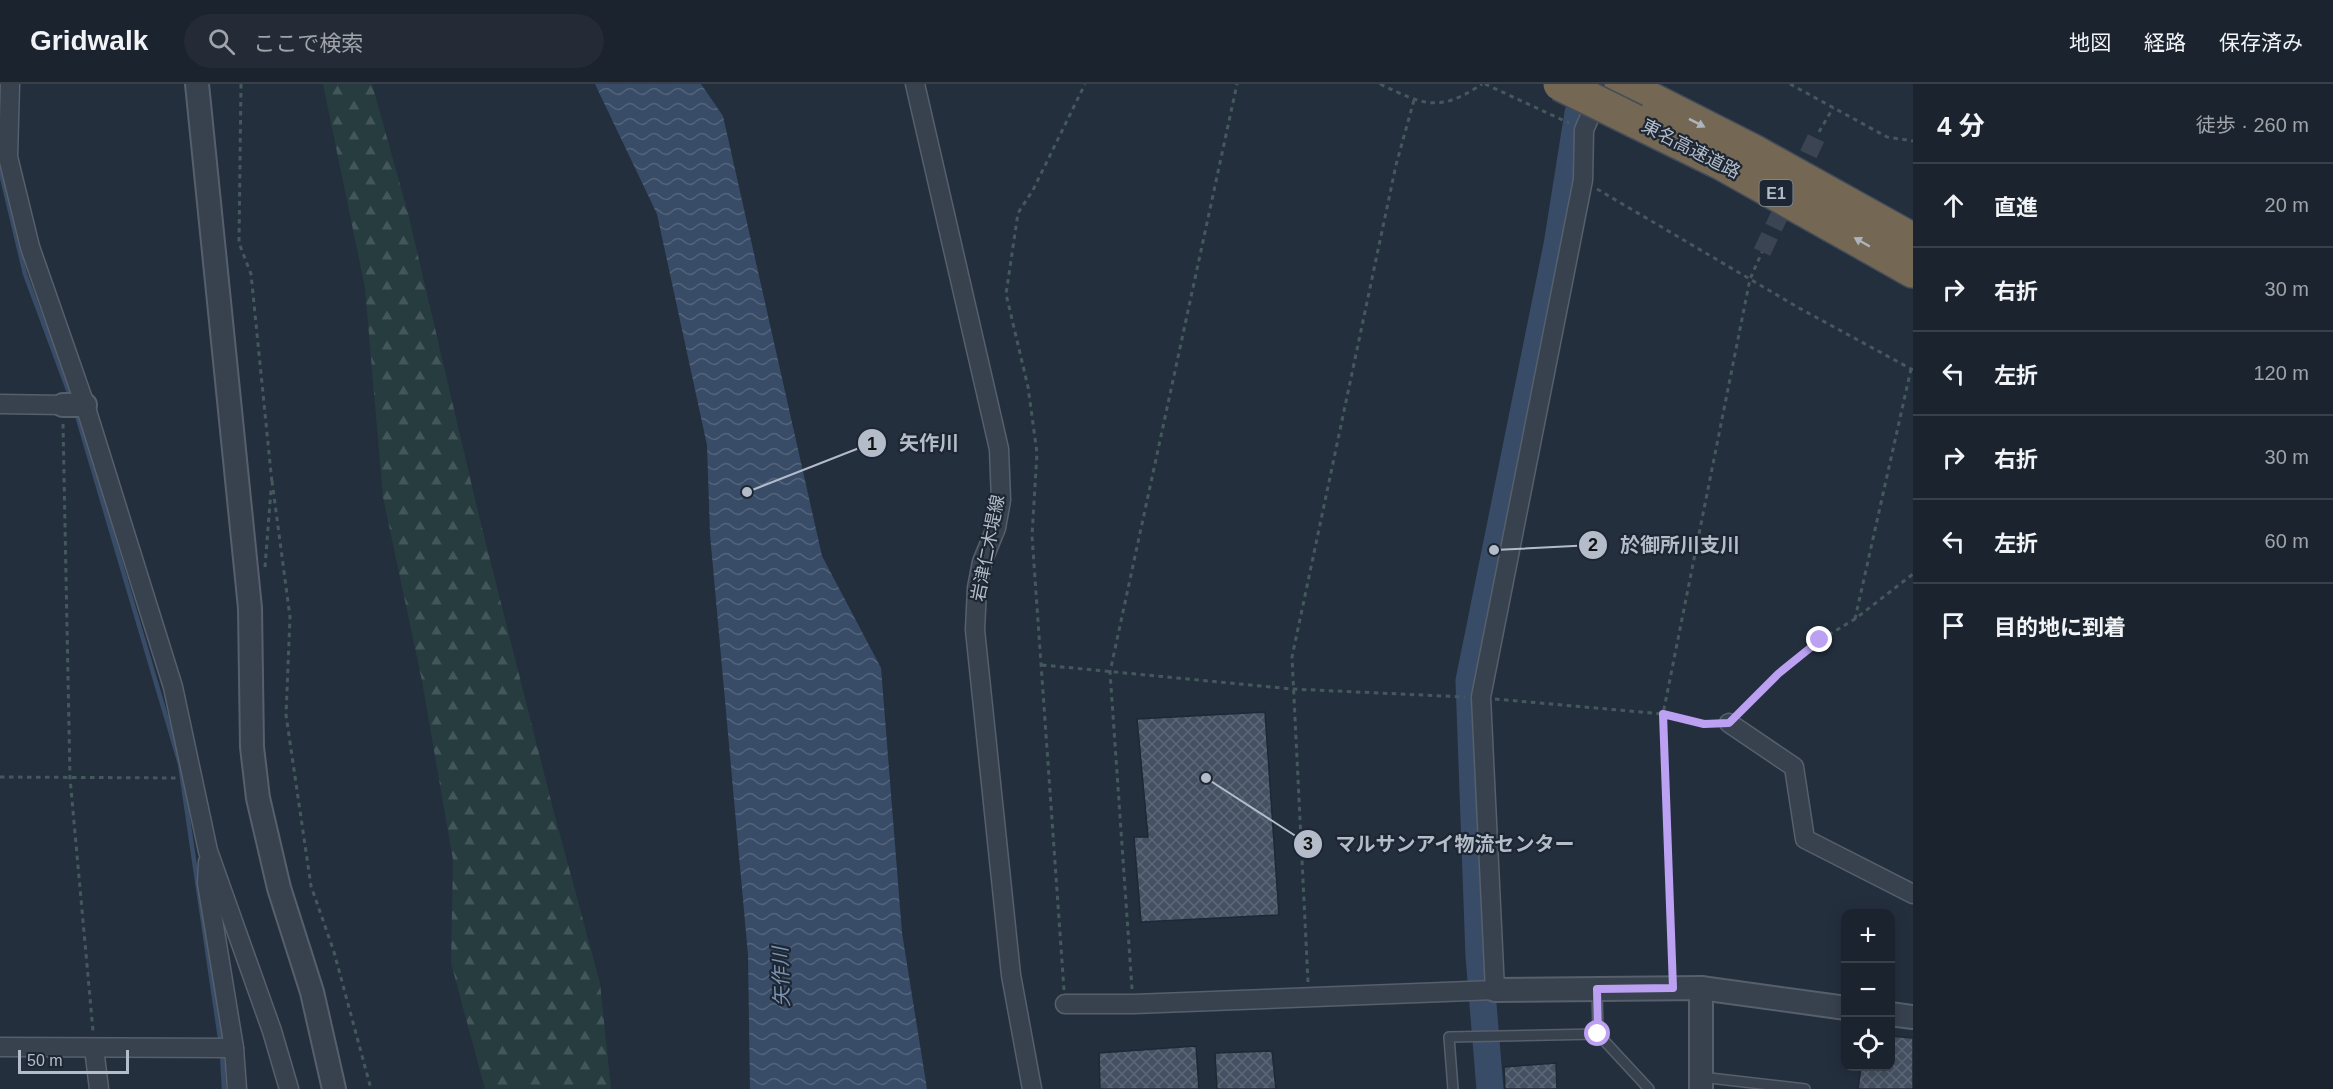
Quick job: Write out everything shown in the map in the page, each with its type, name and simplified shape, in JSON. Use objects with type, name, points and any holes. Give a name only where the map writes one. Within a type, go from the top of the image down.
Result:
[{"type":"highway","name":"東名高速道路","points":[[1560,84],[1634,100],[1753,151],[1913,240]]},
{"type":"highway","name":"東名高速道路","points":[[1634,100],[1723,164],[1913,271]]},
{"type":"street","points":[[10,84],[8,157],[30,247],[74,405],[173,687],[208,851],[272,1031],[289,1089]]},
{"type":"street","points":[[197,84],[250,608],[252,747],[258,798],[279,888],[312,992],[334,1089]]},
{"type":"street","name":"岩津仁木堤線","points":[[915,84],[999,449],[1001,500],[996,528],[982,562],[977,588],[975,630],[1011,975],[1032,1089]]},
{"type":"street","points":[[1495,990],[1481,697],[1583,180],[1584,130],[1604,84]]},
{"type":"street","points":[[0,404],[74,405]]},
{"type":"street","points":[[1729,723],[1794,767],[1805,839],[1913,894]]},
{"type":"street","points":[[208,851],[207,883],[234,1048],[237,1089]]},
{"type":"street","points":[[1065,1004],[1134,1004],[1495,990],[1701,988],[1841,1007]]},
{"type":"street","points":[[1701,988],[1701,1083]]},
{"type":"street","points":[[1895,1015],[1913,1017]]},
{"type":"street","points":[[0,1047],[234,1048]]},
{"type":"street","points":[[94,1048],[99,1089]]},
{"type":"lane","points":[[1597,989],[1598,1034],[1649,1089]]},
{"type":"lane","points":[[1453,1089],[1449,1037],[1598,1034]]},
{"type":"lane","points":[[1701,1083],[1805,1089]]},
{"type":"path","points":[[241,84],[239,243],[251,274],[272,481],[290,617],[286,715],[311,886],[334,952],[371,1089]]},
{"type":"path","points":[[1065,1004],[1032,536],[1037,453],[1028,387],[1006,294],[1018,213],[1033,190],[1085,84]]},
{"type":"path","points":[[1134,1004],[1110,672],[1238,84]]},
{"type":"path","points":[[1380,84],[1414,100],[1444,104],[1463,97],[1484,84],[1584,130]]},
{"type":"path","points":[[1790,84],[1887,137],[1913,141]]},
{"type":"path","points":[[1309,997],[1292,657],[1396,165],[1414,100]]},
{"type":"path","points":[[1819,132],[1833,108]]},
{"type":"path","points":[[1583,180],[1750,279],[1912,370],[1855,619]]},
{"type":"path","points":[[1673,988],[1663,714],[1750,279],[1762,252]]},
{"type":"path","points":[[74,405],[70,778],[94,1048]]},
{"type":"path","points":[[265,574],[272,481]]},
{"type":"path","points":[[1042,665],[1292,688],[1481,697],[1663,714],[1704,724],[1729,723],[1778,674],[1820,640],[1855,619],[1913,574]]},
{"type":"path","points":[[0,777],[193,778]]},
{"type":"green space","points":[[323,84],[372,84],[408,213],[478,512],[553,809],[600,983],[611,1089],[485,1089],[451,963],[453,860],[422,681],[383,497],[365,288]]},
{"type":"water","points":[[595,84],[701,84],[723,116],[822,556],[881,668],[902,933],[927,1089],[750,1089],[748,955],[710,534],[707,445],[657,214]]},
{"type":"building","points":[[1265,712],[1279,915],[1141,922],[1134,837],[1148,837],[1137,719]]},
{"type":"building","points":[[1895,1036],[1913,1038],[1913,1089],[1858,1089],[1860,1071],[1895,1071]]},
{"type":"building","points":[[1196,1046],[1199,1089],[1100,1089],[1099,1053]]},
{"type":"building","points":[[1272,1051],[1276,1089],[1217,1089],[1215,1053]]},
{"type":"building","points":[[1556,1063],[1557,1089],[1505,1089],[1504,1067]]},
{"type":"waterway","points":[[1490,1089],[1479,956],[1469,681],[1557,245],[1578,113],[1592,84]]},
{"type":"waterway","points":[[0,169],[25,274],[71,398]]},
{"type":"waterway","points":[[76,412],[180,764],[221,1045]]},
{"type":"waterway","points":[[222,1053],[224,1089]]},
{"type":"tunnel","points":[[1762,252],[1819,132]]},
{"type":"place","name":"矢作川","points":[[747,492]]},
{"type":"place","name":"於御所川支川","points":[[1494,550]]},
{"type":"place","name":"マルサンアイ物流センター","points":[[1206,778]]},
{"type":"route","points":[[1598,1034],[1597,989],[1673,988],[1663,714],[1704,724],[1729,723],[1778,674],[1820,640]]}]
